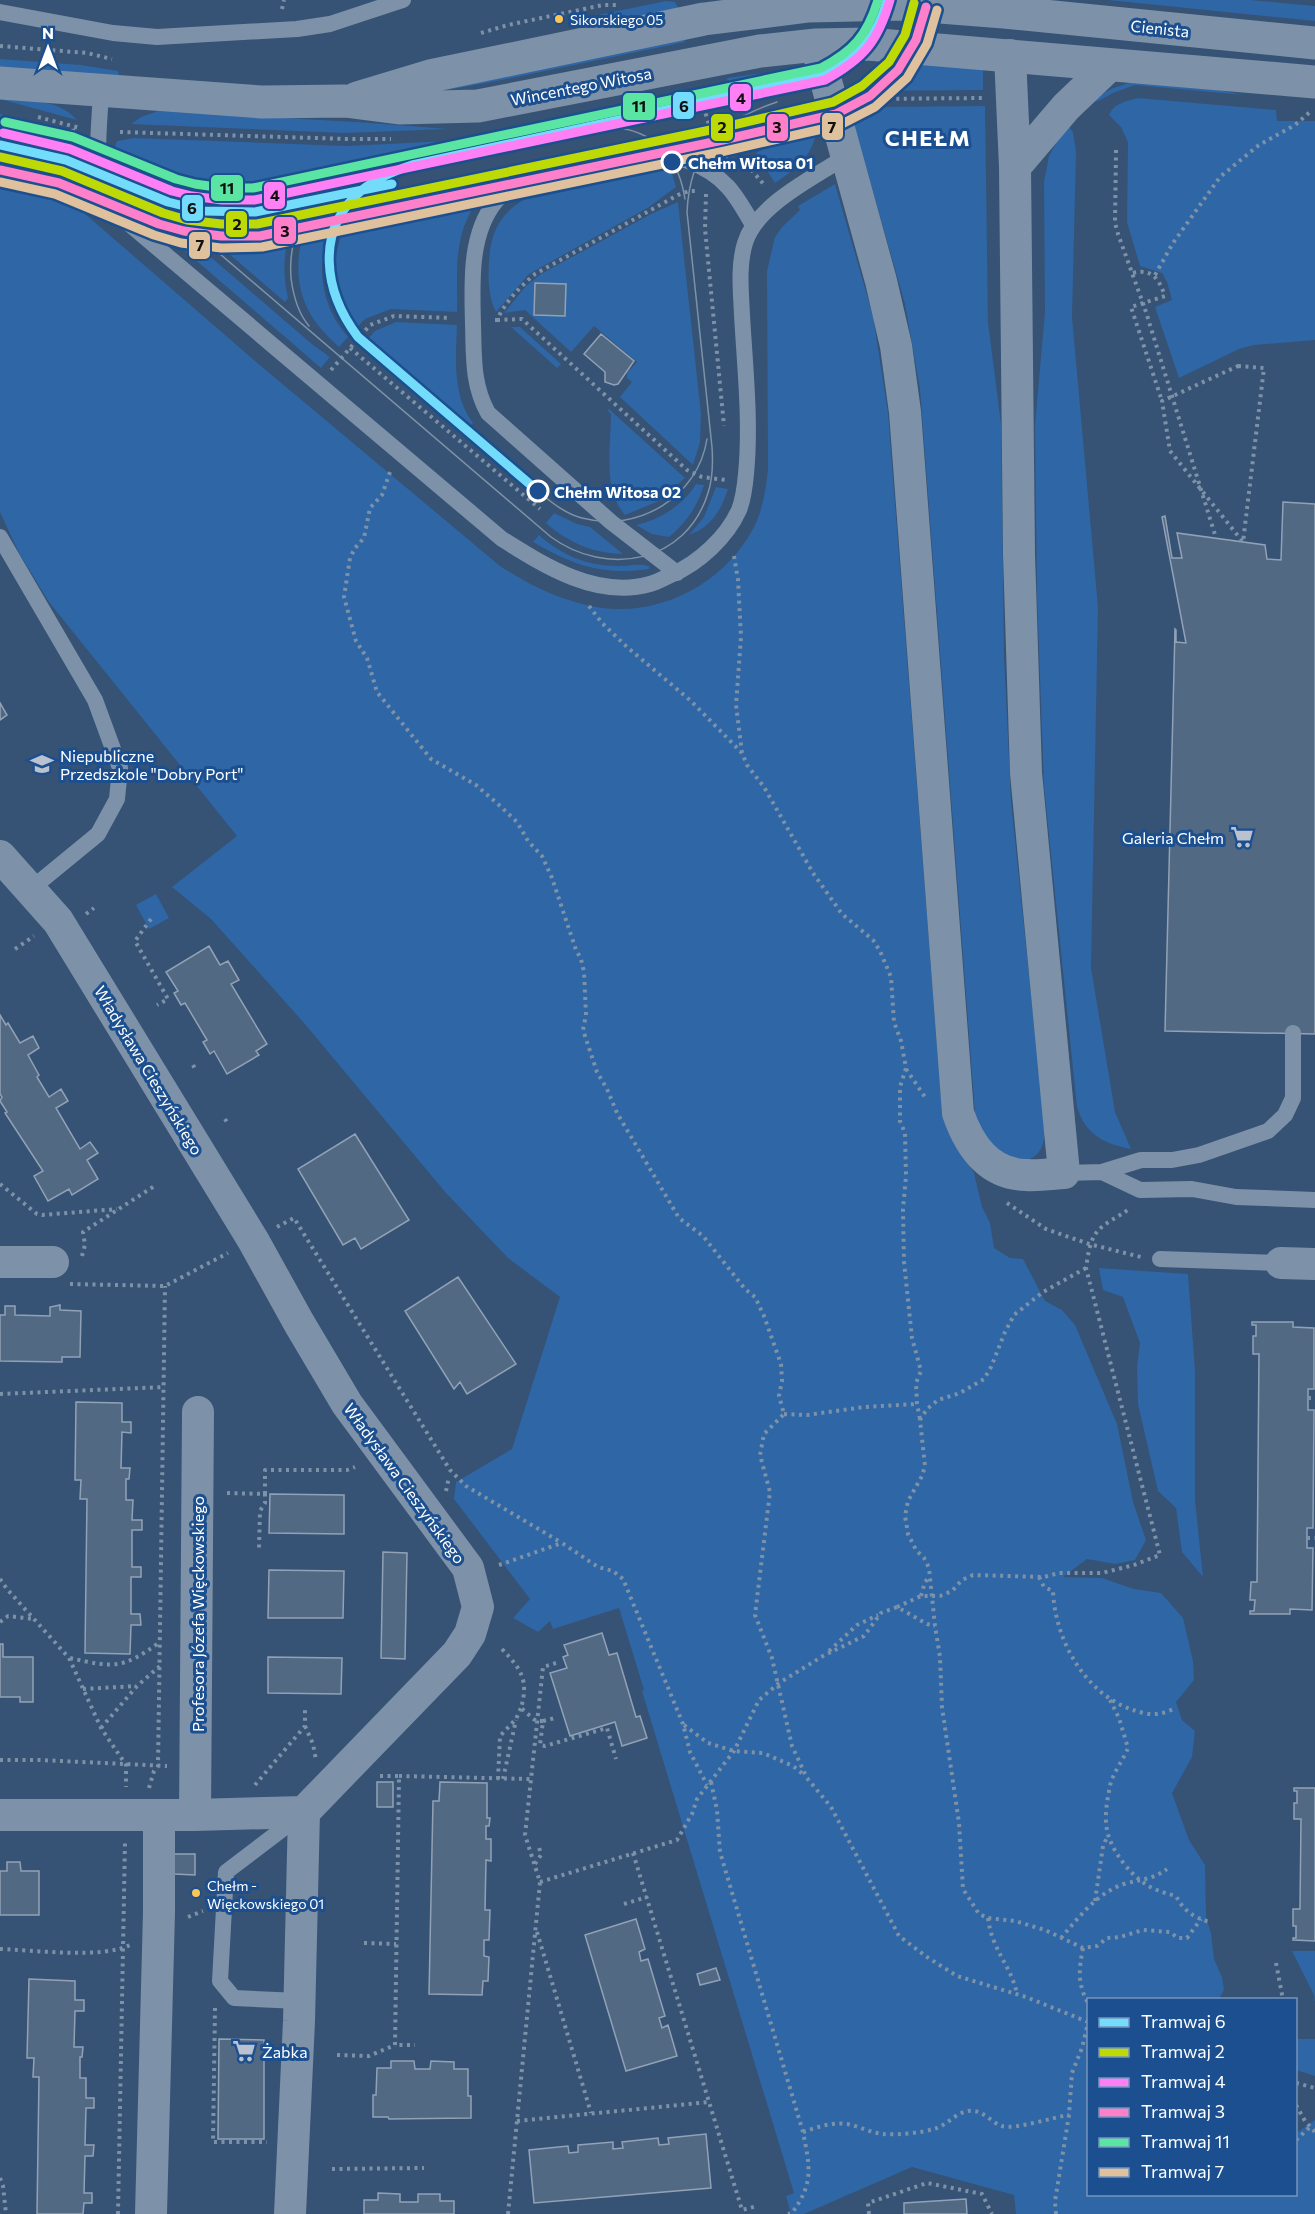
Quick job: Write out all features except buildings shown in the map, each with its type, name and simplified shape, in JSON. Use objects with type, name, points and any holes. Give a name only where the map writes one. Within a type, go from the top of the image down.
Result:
[{"type":"street","name":"Cienista","points":[[808,3],[1003,6],[1315,43]]},
{"type":"street","points":[[808,3],[816,45],[893,336],[905,412],[958,1113],[966,1136],[981,1155],[998,1168],[1024,1176],[1064,1173],[1026,772],[1019,554],[1015,167],[1010,55],[1003,6]]},
{"type":"street","name":"Wincentego Witosa","points":[[345,101],[430,76],[744,7],[808,3]]},
{"type":"street","name":"Wincentego Witosa","points":[[0,83],[262,102],[345,101],[399,108],[478,106],[760,51],[816,45],[887,44],[1010,55]]},
{"type":"street","points":[[1010,55],[1315,82]]},
{"type":"street","points":[[1015,167],[1066,107],[1110,65]]},
{"type":"street","name":"Władysława Cieszyńskiego","points":[[0,856],[32,889],[58,921],[253,1240],[298,1323],[347,1404],[468,1568],[478,1607],[470,1634],[457,1654],[304,1812]]},
{"type":"street","points":[[0,1262],[52,1262]]},
{"type":"street","points":[[1281,1263],[1315,1264]]},
{"type":"street","name":"Profesora Józefa Więckowskiego","points":[[195,1815],[198,1412]]},
{"type":"street","points":[[0,1815],[195,1815],[304,1812],[290,2214]]},
{"type":"street","points":[[151,2214],[159,1815]]},
{"type":"lane","points":[[0,12],[113,33],[157,37],[297,29],[330,24],[403,0]]},
{"type":"lane","points":[[101,91],[99,139],[103,190],[121,217],[502,539],[543,566],[582,581],[615,588],[650,584],[677,573],[708,551],[724,534],[739,509],[745,482],[748,447],[740,271],[745,242],[753,225],[790,192],[847,156]]},
{"type":"lane","points":[[677,573],[611,522],[488,412],[479,397],[475,376],[473,319],[474,256],[480,228],[497,201],[521,182],[548,173],[642,154],[668,155],[714,174],[729,188],[753,225]]},
{"type":"lane","points":[[0,537],[95,700],[120,768],[117,799],[98,834],[32,889]]},
{"type":"lane","points":[[1064,1173],[1102,1172],[1141,1160],[1172,1160],[1199,1155],[1268,1131],[1285,1115],[1293,1098],[1293,1034]]},
{"type":"lane","points":[[1102,1172],[1140,1190],[1192,1189],[1236,1197],[1315,1200]]},
{"type":"lane","points":[[1160,1259],[1281,1263]]},
{"type":"lane","points":[[299,2001],[234,1998],[220,1981],[226,1872],[304,1812]]},
{"type":"path","points":[[479,33],[603,5],[613,0]]},
{"type":"path","points":[[0,46],[87,52],[118,61]]},
{"type":"path","points":[[694,63],[698,88],[710,128],[735,163]]},
{"type":"path","points":[[714,174],[718,164],[729,155],[816,114],[869,99],[1012,96]]},
{"type":"path","points":[[1155,275],[1173,243],[1220,177],[1259,145],[1295,125],[1315,107]]},
{"type":"path","points":[[57,181],[74,138],[73,127]]},
{"type":"path","points":[[1116,150],[1115,223],[1145,309],[1216,538]]},
{"type":"path","points":[[0,166],[57,181],[93,214]]},
{"type":"path","points":[[434,193],[453,190],[480,228]]},
{"type":"path","points":[[497,320],[501,311],[521,286],[535,274],[678,195],[689,191],[706,192],[705,229],[725,430]]},
{"type":"path","points":[[1133,273],[1140,271],[1155,275],[1165,296],[1131,307],[1162,401],[1170,451],[1243,542],[1264,368],[1238,366],[1162,401]]},
{"type":"path","points":[[320,384],[370,325],[394,316],[522,319],[687,470],[702,477],[745,482]]},
{"type":"path","points":[[350,348],[540,509]]},
{"type":"path","points":[[400,476],[391,469],[382,495],[370,508],[364,538],[350,558],[351,564],[344,597],[356,640],[367,658],[377,692],[431,759],[476,785],[499,805],[517,822],[528,841],[542,856],[583,966],[586,1015],[584,1030],[597,1072],[617,1113],[679,1218],[703,1236],[745,1289],[755,1297],[781,1364],[782,1381],[779,1396],[784,1414]]},
{"type":"path","points":[[726,480],[727,473]]},
{"type":"path","points":[[728,556],[734,549],[741,637],[736,705],[742,753],[747,765],[764,787],[813,873],[842,914],[873,940],[891,977],[894,1023],[901,1041],[906,1068],[900,1087],[900,1121],[905,1133],[906,1176],[903,1209],[904,1262],[912,1338],[921,1371],[916,1383],[925,1466],[908,1501],[905,1516],[908,1534],[929,1568],[934,1626],[940,1657],[942,1707],[959,1823],[963,1888],[979,1914],[988,1918],[1016,1921],[1045,1930],[1083,1948],[1097,1946],[1107,1938],[1120,1937],[1143,1930],[1170,1932],[1178,1938],[1187,1938],[1200,1919]]},
{"type":"path","points":[[589,602],[585,601],[618,639],[691,701],[742,753]]},
{"type":"path","points":[[151,919],[135,941],[168,999],[157,1005]]},
{"type":"path","points":[[193,1065],[196,1071]]},
{"type":"path","points":[[225,1119],[228,1124]]},
{"type":"path","points":[[998,1168],[998,1185],[1006,1202],[1046,1229],[1129,1255],[1160,1259]]},
{"type":"path","points":[[0,1184],[37,1214],[118,1209]]},
{"type":"path","points":[[52,1262],[64,1256],[82,1256],[85,1245],[83,1232],[156,1185]]},
{"type":"path","points":[[823,1656],[857,1625],[921,1596],[940,1596],[952,1591],[962,1580],[973,1575],[1039,1577],[1059,1573],[1102,1573],[1134,1565],[1160,1555],[1086,1268],[1089,1244],[1096,1230],[1139,1203]]},
{"type":"path","points":[[294,1218],[450,1470],[466,1486],[598,1567],[614,1572],[623,1578],[683,1724],[690,1752],[709,1783],[717,1810],[720,1852],[803,2132],[808,2161],[808,2180],[804,2196],[792,2213],[788,2214]]},
{"type":"path","points":[[107,1285],[165,1286],[216,1259]]},
{"type":"path","points":[[920,1420],[927,1409],[938,1400],[960,1394],[984,1379],[1014,1315],[1043,1292],[1086,1268]]},
{"type":"path","points":[[0,1760],[158,1766],[165,1286]]},
{"type":"path","points":[[0,1394],[165,1387]]},
{"type":"path","points":[[1308,1398],[1315,1398]]},
{"type":"path","points":[[807,1778],[792,1746],[779,1683],[755,1615],[770,1492],[760,1455],[764,1434],[784,1414],[807,1415],[864,1407],[917,1404]]},
{"type":"path","points":[[259,1549],[260,1511],[265,1503],[266,1470],[347,1470],[355,1467]]},
{"type":"path","points":[[229,1493],[265,1494]]},
{"type":"path","points":[[1307,1538],[1315,1538]]},
{"type":"path","points":[[499,1565],[562,1543]]},
{"type":"path","points":[[921,1596],[925,1582],[930,1576]]},
{"type":"path","points":[[1039,1577],[1044,1587],[1053,1591],[1054,1611],[1062,1637],[1078,1665],[1100,1692],[1117,1704],[1138,1711],[1156,1714],[1174,1709]]},
{"type":"path","points":[[0,1579],[69,1658],[101,1728],[126,1765],[126,1798]]},
{"type":"path","points":[[897,1607],[934,1626]]},
{"type":"path","points":[[540,1882],[677,1840],[698,1799],[734,1751],[759,1700],[779,1683],[823,1656],[864,1635],[881,1613]]},
{"type":"path","points":[[0,1622],[8,1616],[34,1619]]},
{"type":"path","points":[[69,1658],[110,1665],[126,1663],[160,1642]]},
{"type":"path","points":[[501,1779],[525,1693],[523,1678],[518,1667],[502,1649]]},
{"type":"path","points":[[508,2214],[540,1882],[525,1835],[543,1667],[556,1663]]},
{"type":"path","points":[[101,1728],[136,1686],[160,1666]]},
{"type":"path","points":[[83,1689],[136,1686]]},
{"type":"path","points":[[1110,1700],[1119,1718],[1128,1748],[1110,1784],[1105,1811],[1112,1848],[1139,1881],[1160,1892],[1176,1896],[1183,1908],[1209,1922]]},
{"type":"path","points":[[521,1708],[536,1721],[555,1718]]},
{"type":"path","points":[[305,1710],[305,1726],[313,1744],[318,1769]]},
{"type":"path","points":[[501,1779],[500,1736],[516,1719]]},
{"type":"path","points":[[543,1721],[540,1745],[545,1746],[607,1728],[616,1759]]},
{"type":"path","points":[[683,1724],[708,1743],[734,1751],[763,1753],[793,1766],[807,1778],[831,1807],[899,1936],[927,1957],[957,1976],[1017,1994],[1087,2021]]},
{"type":"path","points":[[250,1792],[305,1726]]},
{"type":"path","points":[[372,1776],[530,1779]]},
{"type":"path","points":[[395,2045],[399,1776]]},
{"type":"path","points":[[1095,1901],[1100,1862],[1108,1833]]},
{"type":"path","points":[[118,2214],[125,1834]]},
{"type":"path","points":[[534,1864],[541,1855],[539,1847]]},
{"type":"path","points":[[633,1853],[742,2210],[757,2206]]},
{"type":"path","points":[[1061,1938],[1095,1901],[1106,1893],[1125,1884],[1155,1878],[1167,1869]]},
{"type":"path","points":[[624,1904],[647,1897]]},
{"type":"path","points":[[188,1917],[202,1911]]},
{"type":"path","points":[[988,1918],[990,1935],[1012,1976],[1017,1994]]},
{"type":"path","points":[[536,1929],[591,2114]]},
{"type":"path","points":[[364,1943],[396,1944]]},
{"type":"path","points":[[1083,1948],[1078,1966],[1087,1998]]},
{"type":"path","points":[[0,1949],[102,1953],[122,1949]]},
{"type":"path","points":[[1276,1963],[1283,1998]]},
{"type":"path","points":[[215,2009],[213,2142],[268,2142]]},
{"type":"path","points":[[1056,2214],[1055,2201],[1069,2115],[1072,2073],[1087,2029]]},
{"type":"path","points":[[337,2055],[369,2056],[395,2045],[415,2045]]},
{"type":"path","points":[[1297,2084],[1315,2088]]},
{"type":"path","points":[[517,2121],[709,2102]]},
{"type":"path","points":[[1297,2107],[1315,2132]]},
{"type":"path","points":[[803,2132],[823,2125],[847,2124],[882,2134],[917,2131],[938,2127],[960,2114],[974,2110],[1003,2127],[1069,2115]]},
{"type":"path","points":[[1297,2139],[1310,2127]]},
{"type":"path","points":[[332,2169],[424,2168]]},
{"type":"path","points":[[0,2178],[6,2214]]},
{"type":"path","points":[[868,2214],[868,2203],[927,2183],[982,2194],[992,2214]]},
{"type":"shaded area","points":[[1108,0],[1250,0],[1315,6],[1315,21]]},
{"type":"shaded area","points":[[666,1],[675,2],[681,14],[599,21],[598,15]]},
{"type":"shaded area","points":[[684,38],[685,42],[415,96]]},
{"type":"shaded area","points":[[885,57],[983,63],[983,90],[868,91],[847,98],[845,89],[864,78]]},
{"type":"shaded area","points":[[0,59],[81,65],[118,71],[120,78],[0,70]]},
{"type":"shaded area","points":[[776,73],[794,78],[722,92],[721,86],[728,83],[727,78]]},
{"type":"shaded area","points":[[1134,81],[1208,88],[1244,95],[1135,85],[1098,101],[1089,102],[1111,89]]},
{"type":"shaded area","points":[[1138,98],[1276,110],[1277,121],[1315,121],[1315,340],[1254,345],[1239,349],[1179,378],[1155,307],[1172,300],[1162,273],[1140,266],[1127,222],[1128,142],[1121,127],[1109,115],[1117,105]]},
{"type":"shaded area","points":[[0,99],[51,104],[77,120]]},
{"type":"shaded area","points":[[813,101],[815,105],[757,134],[740,129],[738,124],[756,115]]},
{"type":"shaded area","points":[[985,106],[988,322],[1001,424],[1004,655],[1011,801],[1045,1131],[1038,1153],[1022,1161],[1006,1161],[976,1126],[920,389],[905,304],[851,114],[872,107]]},
{"type":"shaded area","points":[[158,111],[448,129],[345,133],[131,124],[141,117]]},
{"type":"shaded area","points":[[0,114],[61,130],[65,140],[20,130],[20,126],[0,122]]},
{"type":"shaded area","points":[[817,122],[810,151],[798,165],[775,183],[756,153]]},
{"type":"shaded area","points":[[1067,124],[1073,132],[1076,152],[1072,317],[1098,607],[1091,968],[1115,1112],[1131,1149],[1104,1141],[1090,1131],[1077,1107],[1044,786],[1037,595],[1035,425],[1045,312],[1044,182],[1049,156]]},
{"type":"shaded area","points":[[700,125],[705,138],[699,146],[676,139],[658,138],[656,135]]},
{"type":"shaded area","points":[[134,138],[347,146],[487,139],[424,152],[424,156],[264,188],[233,191],[179,183],[112,156],[117,141]]},
{"type":"shaded area","points":[[0,151],[57,165],[47,174],[0,163]]},
{"type":"shaded area","points":[[522,163],[490,186],[474,206],[468,218],[458,251],[457,312],[391,309],[365,319],[358,326],[347,310],[340,293],[336,276],[336,260],[345,227],[367,197]]},
{"type":"shaded area","points":[[652,168],[671,170],[676,187],[649,207],[529,274],[496,312],[489,287],[489,262],[492,241],[498,224],[508,211],[521,201],[553,188]]},
{"type":"shaded area","points":[[70,170],[88,177],[92,197],[104,217],[69,186],[67,179]]},
{"type":"shaded area","points":[[0,171],[55,188],[261,366],[500,566],[534,586],[596,607],[620,609],[644,607],[666,601],[708,580],[726,565],[742,547],[757,520],[762,506],[768,469],[767,271],[775,237],[800,210],[798,206],[835,184],[873,316],[888,413],[942,1110],[945,1121],[974,1173],[982,1207],[990,1223],[994,1248],[1010,1258],[1023,1259],[1045,1301],[1062,1310],[1075,1325],[1117,1424],[1133,1502],[1146,1540],[1135,1560],[1115,1564],[1087,1559],[1063,1577],[1102,1578],[1134,1589],[1161,1593],[1183,1618],[1193,1661],[1194,1680],[1176,1702],[1182,1720],[1195,1731],[1192,1757],[1172,1793],[1189,1840],[1205,1865],[1206,1917],[1211,1933],[1214,1959],[1222,1977],[1224,1990],[1220,1998],[1087,1998],[1087,2196],[1297,2196],[1297,2132],[1315,2120],[1315,2214],[1016,2214],[1014,2195],[912,2167],[804,2214],[791,2214],[786,2196],[794,2193],[619,1608],[553,1629],[550,1621],[538,1632],[513,1618],[530,1599],[454,1499],[456,1482],[512,1449],[560,1297],[508,1258],[446,1193],[304,1023],[211,919],[172,887],[237,836],[49,602],[19,553],[0,512]]},
{"type":"shaded area","points":[[122,192],[163,216],[330,357],[321,368],[134,207]]},
{"type":"shaded area","points":[[344,201],[327,234],[322,270],[329,305],[348,337],[339,347],[311,316],[301,291],[298,266],[302,239],[313,216],[324,206]]},
{"type":"shaded area","points":[[678,202],[701,414],[700,442],[693,465],[620,397],[632,382],[627,378],[627,373],[637,362],[594,326],[571,352],[525,310],[504,313],[526,286],[541,274],[651,214]]},
{"type":"shaded area","points":[[299,210],[285,254],[288,298],[285,302],[185,216],[185,214],[238,220]]},
{"type":"shaded area","points":[[396,322],[457,325],[458,388],[461,401],[473,423],[471,425],[369,338],[375,331]]},
{"type":"shaded area","points":[[511,327],[520,327],[561,364],[557,368]]},
{"type":"shaded area","points":[[609,409],[685,478],[659,501],[625,515],[618,505],[610,480],[611,414],[607,410]]},
{"type":"shaded area","points":[[696,484],[704,485],[695,507],[669,537],[652,534],[636,525],[654,519],[678,505]]},
{"type":"shaded area","points":[[716,487],[728,489],[722,504],[709,523],[689,535],[704,517]]},
{"type":"shaded area","points":[[554,513],[577,524],[590,527],[623,554],[591,549],[563,536],[546,523]]},
{"type":"shaded area","points":[[539,535],[565,554],[575,558],[595,564],[645,565],[649,566],[649,569],[617,571],[588,567],[561,557],[533,542]]},
{"type":"shaded area","points":[[156,894],[169,918],[149,929],[136,905]]},
{"type":"shaded area","points":[[1099,1268],[1188,1274],[1195,1371],[1195,1500],[1203,1577],[1182,1552],[1176,1508],[1158,1491],[1138,1404],[1137,1367],[1140,1343],[1123,1297],[1103,1290]]},
{"type":"shaded area","points":[[1292,1951],[1315,1951],[1315,2003],[1314,1995]]},
{"type":"shaded area","points":[[1297,2039],[1315,2039],[1315,2076],[1297,2070]]},
{"type":"tram line","name":"11","points":[[5,122],[73,137],[176,179],[223,188],[253,188],[821,68],[850,49],[864,33],[878,0]]},
{"type":"tram line","name":"6","points":[[539,492],[358,337],[338,301],[329,262],[336,224],[347,206],[362,190],[374,182],[412,165],[825,75],[847,62],[865,45],[878,25],[887,0]]},
{"type":"tram line","name":"4","points":[[3,133],[70,149],[172,191],[222,200],[254,200],[825,80],[850,65],[867,48],[880,27],[890,0]]},
{"type":"tram line","name":"2","points":[[0,157],[62,171],[163,213],[187,220],[221,224],[257,224],[720,128],[833,102],[862,86],[889,62],[905,35],[914,3]]},
{"type":"tram line","name":"3","points":[[0,170],[59,183],[159,224],[184,231],[221,236],[260,236],[723,140],[836,114],[870,96],[898,70],[916,40],[926,7]]},
{"type":"tram line","name":"7","points":[[0,182],[55,194],[154,235],[181,243],[221,248],[262,247],[840,125],[875,107],[907,78],[927,44],[937,10]]},
{"type":"tram line","points":[[126,185],[148,195],[165,207],[551,537],[573,550],[596,557],[619,559],[642,557],[663,549],[682,535],[697,517],[708,493],[712,476],[712,447],[687,212],[694,171],[712,140],[724,129],[739,118],[777,102]]},
{"type":"tram line","points":[[582,128],[620,128],[651,139],[673,162],[685,199]]},
{"type":"tram line","name":"6","points":[[0,145],[66,160],[168,202],[204,211],[255,212],[392,184]]},
{"type":"tram line","points":[[309,326],[302,315],[293,290],[291,258],[294,240],[310,210],[322,198],[336,187],[371,172]]},
{"type":"tram line","points":[[539,492],[565,511],[582,518],[603,521],[624,520],[644,515],[662,506],[692,478],[701,460],[707,439]]},
{"type":"place","name":"Sikorskiego 05","points":[[559,19]]},
{"type":"place","name":"Chełm Witosa 01","points":[[672,162]]},
{"type":"place","name":"Chełm Witosa 02","points":[[538,491]]},
{"type":"place","name":"Niepubliczne Przedszkole \"Dobry Port\"","points":[[42,764]]},
{"type":"place","name":"Galeria Chełm","points":[[1242,837]]},
{"type":"place","name":"Chełm - Więckowskiego 01","points":[[196,1893]]},
{"type":"place","name":"Żabka","points":[[244,2051]]},
{"type":"district","name":"CHEŁM","points":[[928,137]]}]
